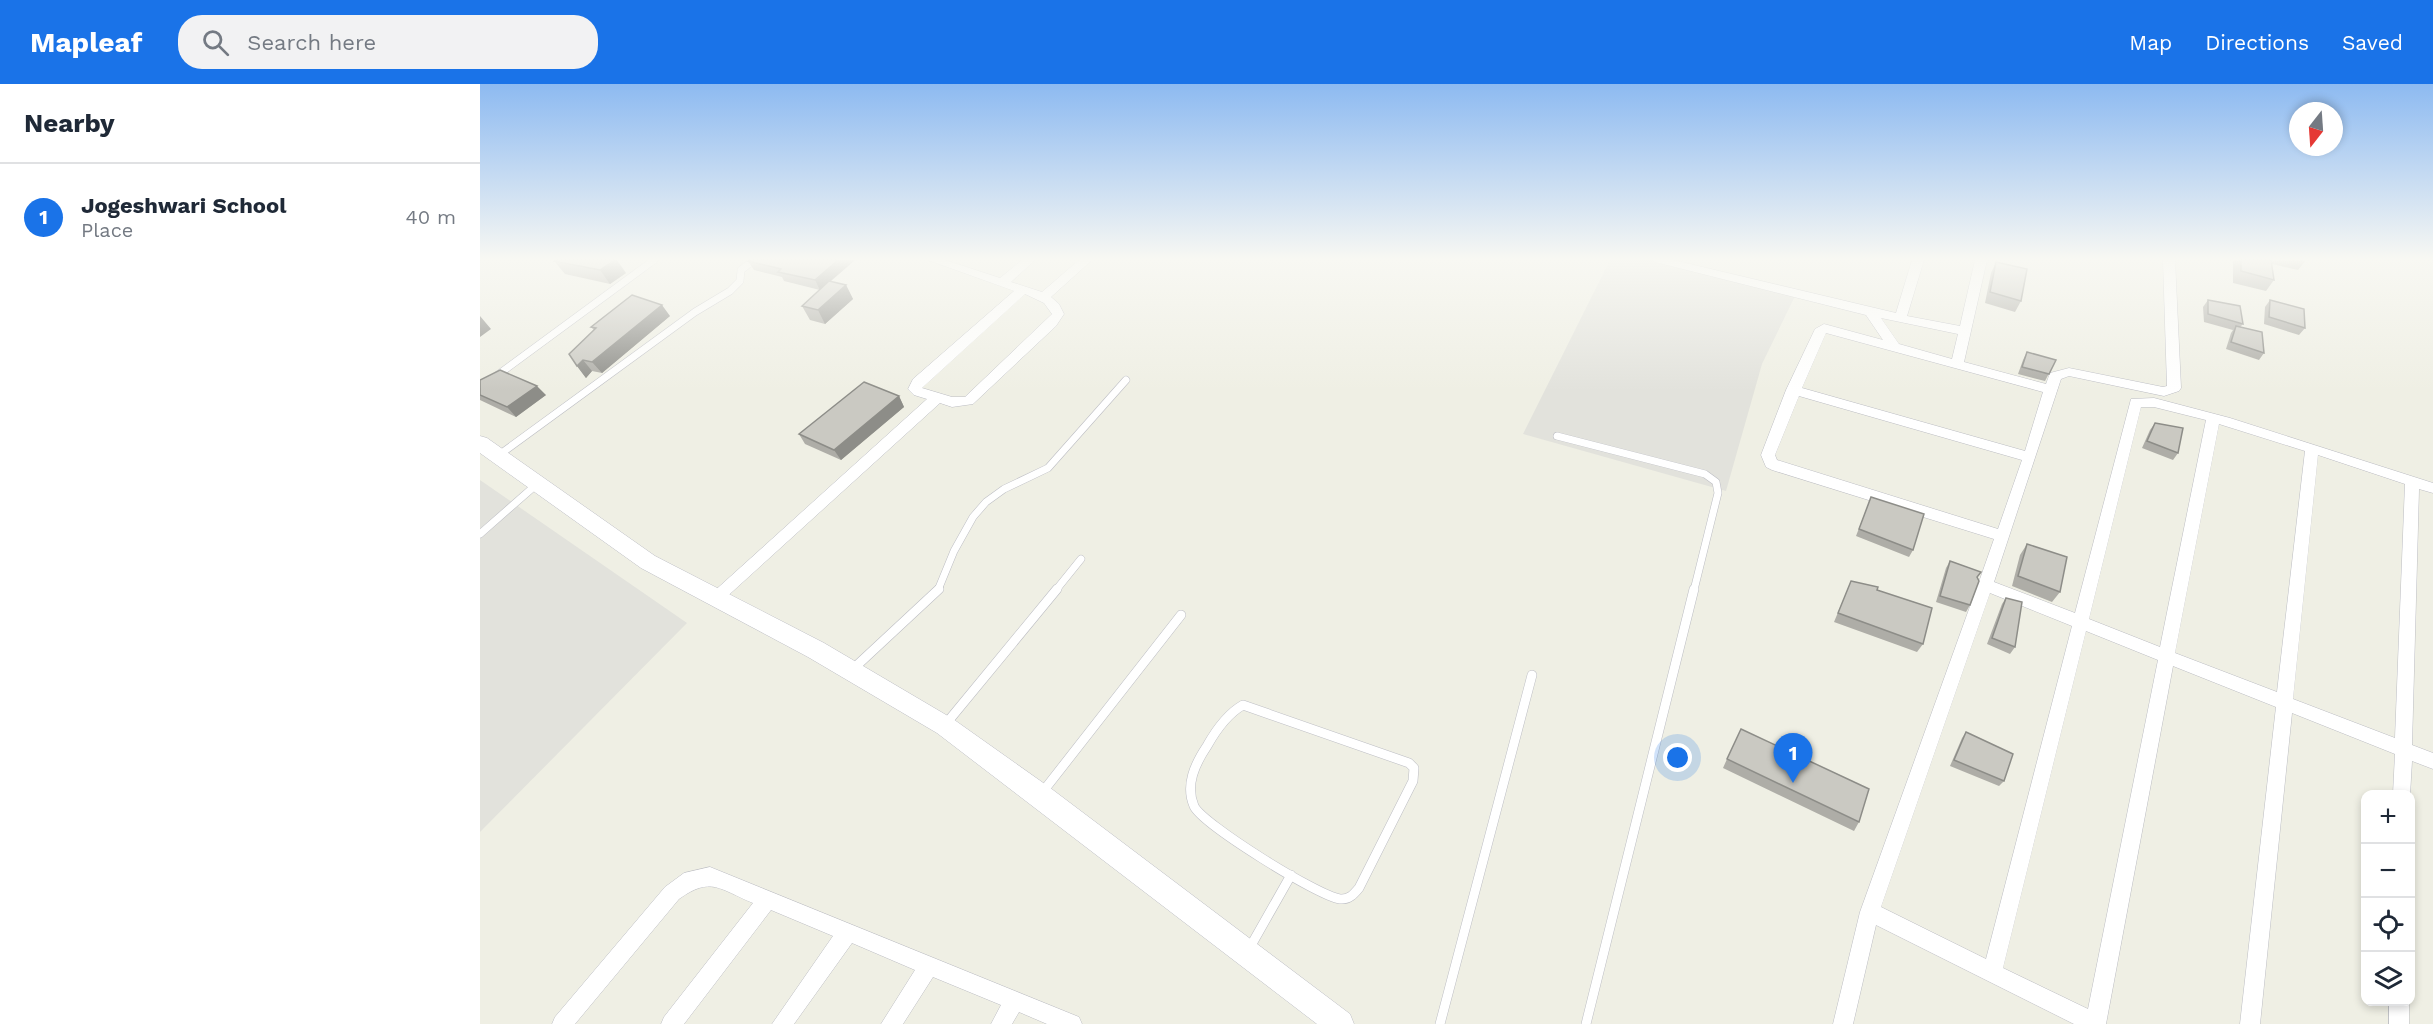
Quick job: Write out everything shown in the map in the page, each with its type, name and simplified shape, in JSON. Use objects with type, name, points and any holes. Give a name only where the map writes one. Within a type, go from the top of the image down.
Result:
[{"type":"main road","points":[[489,450],[648,562],[851,671],[945,726],[1041,795],[1340,1024]]},
{"type":"street","points":[[1006,304],[918,382],[915,389],[958,403],[968,401],[1052,323],[1058,311],[1050,304]]},
{"type":"street","points":[[1837,304],[1964,331]]},
{"type":"street","points":[[1901,316],[1905,304]]},
{"type":"street","points":[[1957,364],[1970,304]]},
{"type":"street","points":[[1843,1024],[1870,912],[2029,458],[2055,376],[2062,372],[2164,392],[2174,388],[2171,304]]},
{"type":"street","points":[[1870,312],[1894,346]]},
{"type":"street","points":[[2002,536],[1771,463],[1767,455],[1793,390],[1819,332],[1824,327],[2051,390]]},
{"type":"street","points":[[1793,390],[2029,458]]},
{"type":"street","points":[[716,598],[937,398]]},
{"type":"street","points":[[1992,973],[2134,404],[2142,400],[2213,418],[2433,488]]},
{"type":"street","points":[[1870,912],[2096,1024],[2165,655],[2213,418]]},
{"type":"street","points":[[2250,1024],[2312,449]]},
{"type":"street","points":[[2402,790],[2412,481]]},
{"type":"street","points":[[1983,584],[2433,761]]},
{"type":"street","points":[[562,1024],[672,893],[683,884],[700,876],[710,876],[768,898],[1072,1024]]},
{"type":"street","points":[[671,1024],[768,898]]},
{"type":"street","points":[[782,1024],[848,932]]},
{"type":"street","points":[[891,1024],[929,966]]},
{"type":"street","points":[[1001,1024],[1015,1000]]},
{"type":"street","points":[[2398,1024],[2399,1006]]},
{"type":"lane","points":[[480,388],[594,304]]},
{"type":"lane","points":[[489,450],[709,304]]},
{"type":"lane","points":[[851,671],[883,639],[935,595],[943,583],[954,551],[973,517],[986,502],[1004,489],[1048,468],[1126,380]]},
{"type":"lane","points":[[1557,436],[1705,474],[1716,482],[1718,494],[1586,1024]]},
{"type":"lane","points":[[480,534],[537,484]]},
{"type":"lane","points":[[945,726],[1081,559]]},
{"type":"lane","points":[[1041,795],[1180,615]]},
{"type":"lane","points":[[1440,1024],[1532,675]]},
{"type":"lane","points":[[1249,706],[1377,752],[1409,764],[1415,771],[1413,781],[1359,888],[1353,895],[1340,899],[1332,897],[1291,875],[1200,816],[1192,802],[1190,785],[1194,769],[1228,714],[1237,707],[1249,706]]},
{"type":"lane","points":[[1247,953],[1291,875]]},
{"type":"shaded area","points":[[1588,304],[1791,304],[1762,364],[1726,491],[1523,434]]},
{"type":"shaded area","points":[[480,480],[687,623],[480,832]]},
{"type":"building","points":[[621,304],[662,305],[592,362],[583,360],[577,366],[569,354],[596,328],[591,327]]},
{"type":"building","points":[[804,304],[825,304],[818,310],[802,306]]},
{"type":"building","points":[[2208,304],[2240,306],[2243,324],[2208,314]]},
{"type":"building","points":[[2270,304],[2285,304],[2304,309],[2305,328],[2269,317]]},
{"type":"building","points":[[2236,326],[2262,332],[2264,353],[2231,342]]},
{"type":"building","points":[[2027,352],[2056,360],[2049,374],[2022,367]]},
{"type":"building","points":[[500,370],[537,386],[507,407],[480,395],[480,380]]},
{"type":"building","points":[[864,382],[899,396],[834,450],[799,434]]},
{"type":"building","points":[[2155,423],[2183,428],[2178,453],[2147,441]]},
{"type":"building","points":[[1871,497],[1924,514],[1913,550],[1859,529]]},
{"type":"building","points":[[2027,544],[2067,557],[2060,592],[2018,576]]},
{"type":"building","points":[[1950,561],[1981,572],[1977,577],[1979,581],[1970,605],[1940,596]]},
{"type":"building","points":[[1851,581],[1878,587],[1877,590],[1932,608],[1923,644],[1838,613]]},
{"type":"building","points":[[2006,598],[2022,602],[2015,647],[1992,638]]},
{"type":"building","points":[[1741,729],[1869,789],[1859,822],[1727,759]]},
{"type":"building","points":[[1966,732],[2013,754],[2004,781],[1954,760]]},
{"type":"place","name":"Jogeshwari School","points":[[1793,783]]}]
